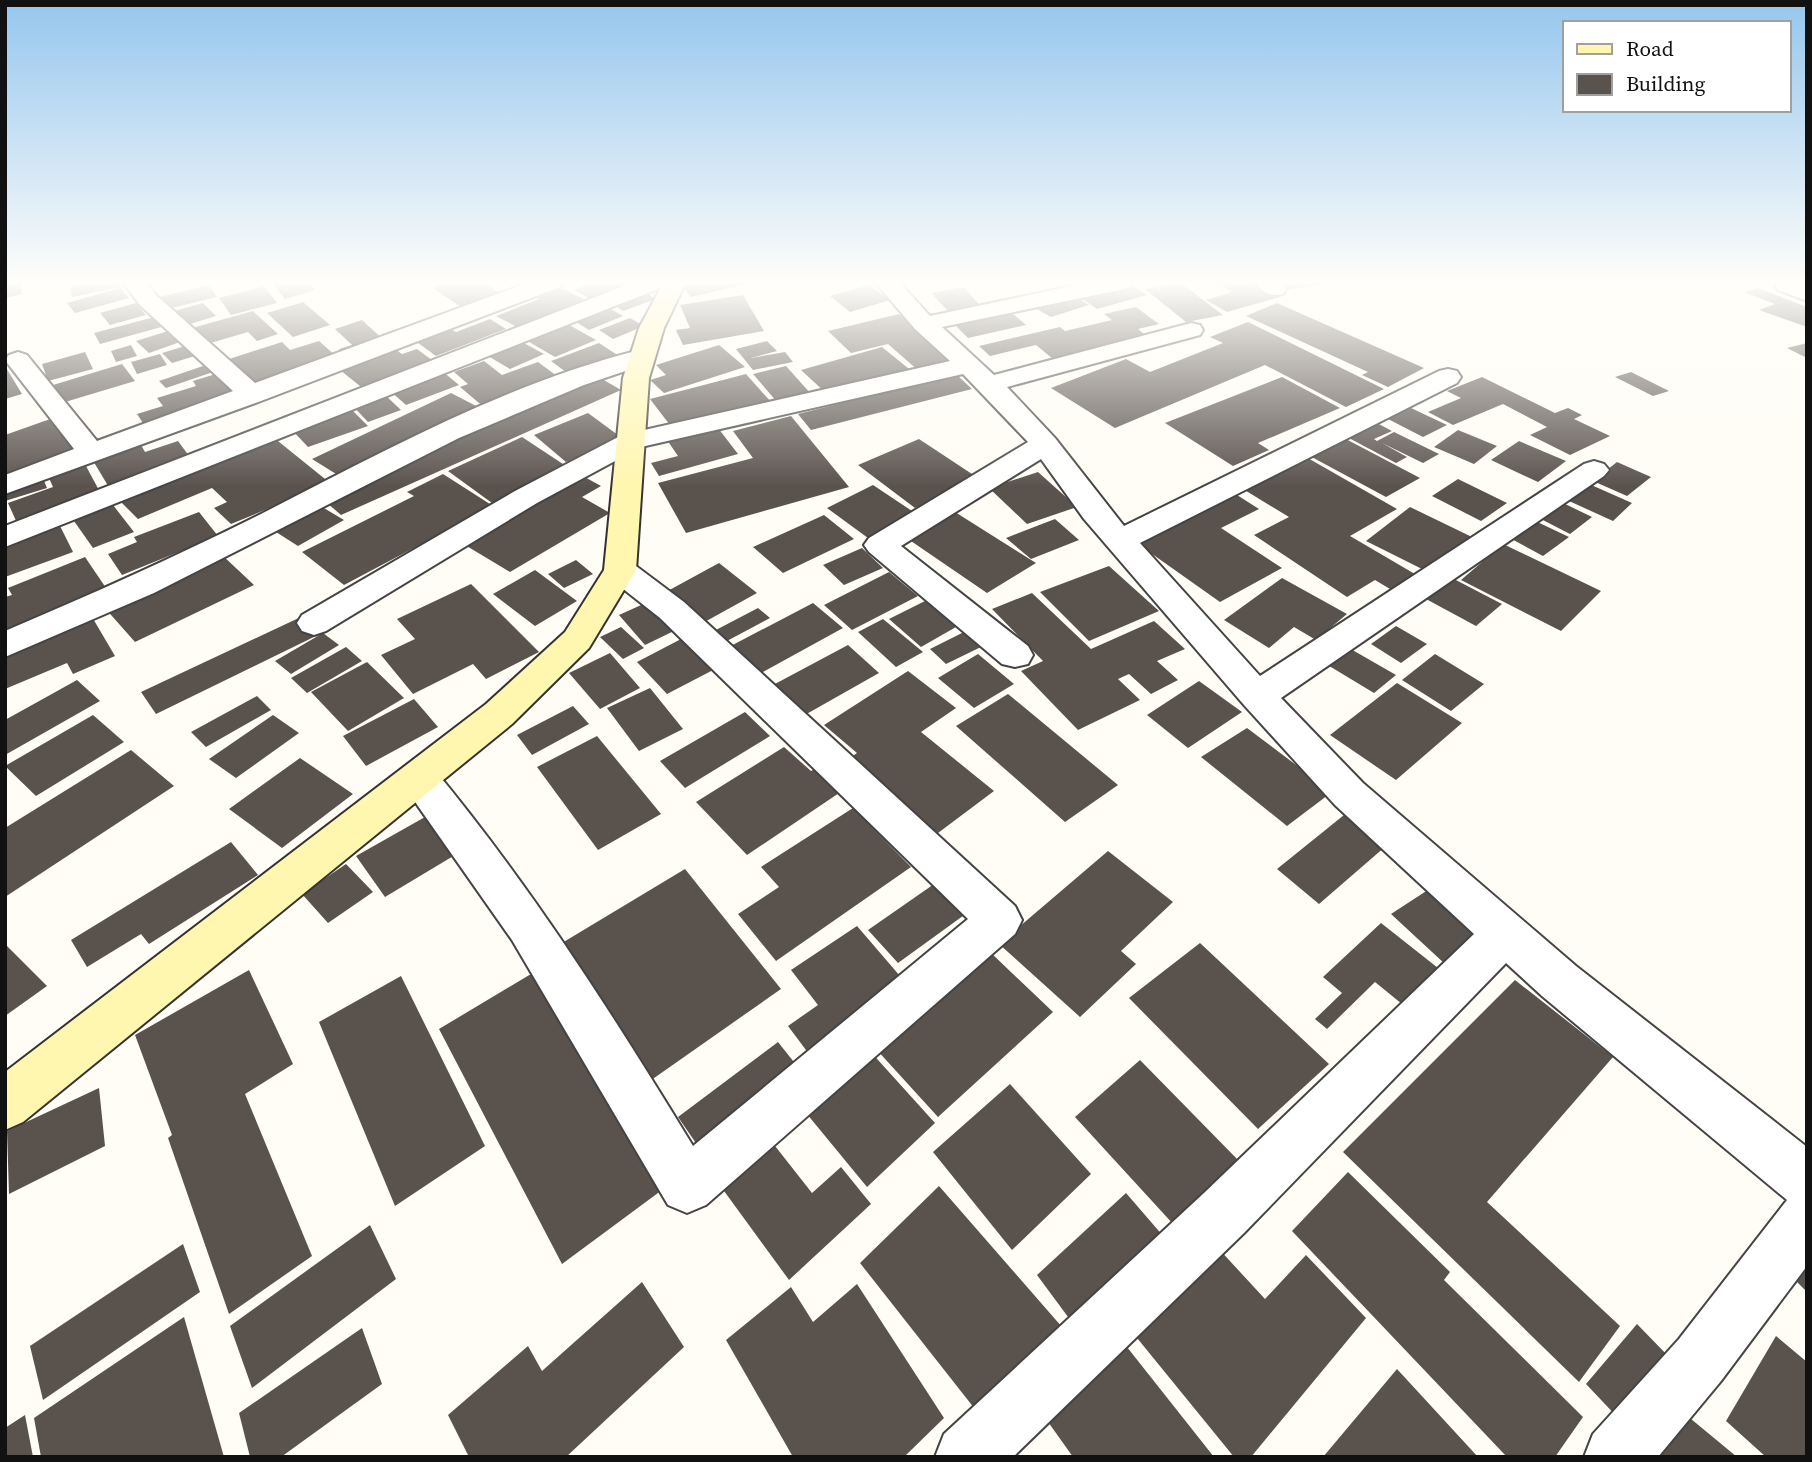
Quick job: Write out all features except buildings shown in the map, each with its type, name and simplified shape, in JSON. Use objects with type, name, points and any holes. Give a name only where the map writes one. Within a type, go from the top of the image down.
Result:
[{"type":"main road","points":[[5,1104],[419,779],[499,714],[577,640],[620,570],[636,378],[643,350]]},
{"type":"street","points":[[203,350],[252,395]]},
{"type":"street","points":[[5,485],[371,350]]},
{"type":"street","points":[[5,537],[481,350]]},
{"type":"street","points":[[953,350],[1045,444],[1095,512],[1257,696],[1349,794],[1559,981],[1807,1181]]},
{"type":"street","points":[[314,623],[526,497],[632,441],[1094,350]]},
{"type":"street","points":[[5,645],[142,585],[347,480],[417,448],[594,372],[640,358]]},
{"type":"street","points":[[18,360],[92,453]]},
{"type":"street","points":[[1121,540],[1448,377]]},
{"type":"street","points":[[1015,654],[880,545],[1045,444]]},
{"type":"street","points":[[1257,696],[1594,470]]},
{"type":"street","points":[[419,779],[445,811],[566,981],[687,1185],[999,920],[672,610],[620,570]]},
{"type":"street","points":[[967,1457],[1224,1213],[1505,934]]},
{"type":"street","points":[[1616,1457],[1700,1360],[1807,1219]]}]
